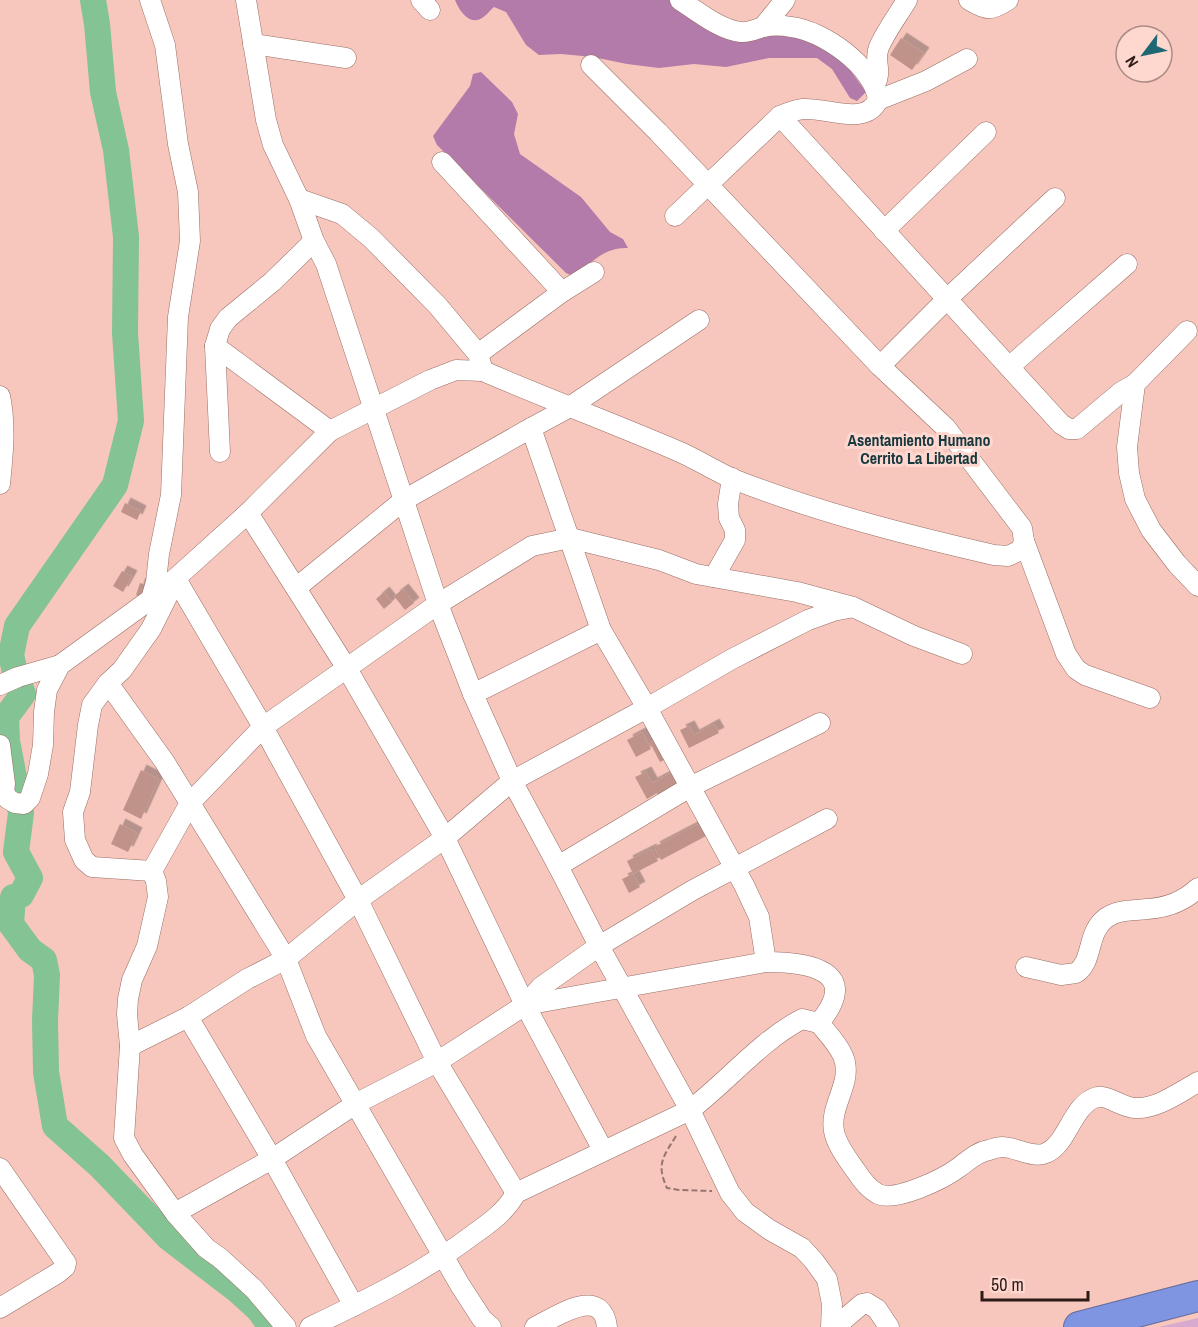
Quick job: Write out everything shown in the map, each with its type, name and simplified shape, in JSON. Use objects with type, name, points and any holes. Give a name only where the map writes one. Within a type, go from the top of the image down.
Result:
[{"type":"highway","points":[[1078,1327],[1198,1296]]},
{"type":"street","points":[[150,0],[165,45],[178,144],[188,192],[190,241],[178,317],[171,495],[152,598]]},
{"type":"street","points":[[246,0],[273,145],[326,264],[438,604],[473,694],[512,781],[598,946],[690,1110],[730,1193],[745,1212],[770,1230],[802,1248],[814,1261],[827,1279],[832,1304],[831,1327]]},
{"type":"street","points":[[680,0],[730,29],[743,33],[763,27],[792,27],[819,36],[836,45],[863,69],[877,92]]},
{"type":"street","points":[[763,27],[785,0]]},
{"type":"street","points":[[675,216],[780,116],[803,109],[861,114],[875,106],[880,75],[877,58],[879,48],[907,0]]},
{"type":"street","points":[[969,0],[980,7],[989,9],[1008,0]]},
{"type":"street","points":[[253,44],[346,58]]},
{"type":"street","points":[[877,92],[926,81],[967,59]]},
{"type":"street","points":[[591,66],[709,185],[880,366],[946,428],[1022,528],[1024,542],[1066,654],[1076,669],[1085,675],[1150,698]]},
{"type":"street","points":[[780,116],[946,300],[1069,429],[1077,429],[1087,423],[1121,392],[1135,384],[1187,331]]},
{"type":"street","points":[[884,231],[986,132]]},
{"type":"street","points":[[442,162],[562,292]]},
{"type":"street","points":[[880,366],[946,300],[1055,198]]},
{"type":"street","points":[[299,199],[342,214],[371,238],[438,306],[481,362],[568,408],[682,453],[732,478],[800,502],[889,529],[994,555],[1008,556],[1021,550],[1024,542]]},
{"type":"street","points":[[219,452],[215,346],[220,329],[228,318],[272,282],[314,241]]},
{"type":"street","points":[[1009,367],[1127,264]]},
{"type":"street","points":[[9,681],[60,665],[152,598],[248,513],[330,431],[430,380],[481,362],[562,292],[594,272]]},
{"type":"street","points":[[296,588],[404,500],[568,408],[699,320]]},
{"type":"street","points":[[215,346],[330,431]]},
{"type":"street","points":[[1135,384],[1127,447],[1129,473],[1135,499],[1151,530],[1177,564],[1198,586]]},
{"type":"street","points":[[0,396],[4,432],[0,484]]},
{"type":"street","points":[[531,428],[601,630],[647,708],[759,917],[766,962]]},
{"type":"street","points":[[714,577],[735,540],[728,504],[732,478]]},
{"type":"street","points":[[248,513],[346,667],[445,838],[525,1005],[603,1150]]},
{"type":"street","points":[[152,871],[190,803],[263,727],[438,604],[532,546],[570,538],[659,560],[696,574],[797,592],[853,608],[914,636],[962,654]]},
{"type":"street","points":[[152,871],[92,867],[84,860],[75,840],[73,812],[80,792],[92,705],[108,683],[122,670],[144,638],[176,579]]},
{"type":"street","points":[[176,579],[263,727],[358,900],[437,1062],[516,1193]]},
{"type":"street","points":[[130,1046],[188,1017],[247,979],[286,959],[358,900],[445,838],[512,781],[732,659],[808,620],[833,611],[853,608]]},
{"type":"street","points":[[473,694],[601,630]]},
{"type":"street","points":[[0,745],[4,791],[8,798],[20,803],[30,798],[40,764],[47,690],[60,665]]},
{"type":"street","points":[[108,683],[164,761],[286,959],[316,1036],[357,1103],[444,1257],[482,1319],[491,1327]]},
{"type":"street","points":[[558,866],[690,787],[820,723]]},
{"type":"street","points":[[175,1213],[272,1159],[357,1103],[437,1062],[525,1005],[541,987],[598,946],[693,890],[735,870],[827,819]]},
{"type":"street","points":[[152,871],[158,897],[147,946],[132,980],[128,999],[130,1046],[124,1138],[133,1155],[175,1213],[206,1248],[254,1288],[286,1327]]},
{"type":"street","points":[[1026,967],[1061,975],[1076,974],[1086,962],[1093,934],[1108,916],[1122,911],[1172,904],[1198,888]]},
{"type":"street","points":[[525,1005],[766,962],[805,964],[829,976],[833,981],[834,998],[830,1009],[819,1023]]},
{"type":"street","points":[[188,1017],[272,1159],[354,1306]]},
{"type":"street","points":[[310,1327],[444,1257],[508,1207],[516,1193],[690,1110],[714,1092],[786,1028],[802,1019],[819,1023],[843,1056],[846,1073],[834,1112],[834,1131],[857,1173],[879,1194],[890,1195],[922,1187],[984,1151],[1002,1147],[1032,1154],[1045,1154],[1057,1147],[1083,1107],[1096,1097],[1106,1097],[1119,1105],[1137,1108],[1158,1103],[1198,1082]]},
{"type":"street","points":[[0,1168],[66,1263],[58,1273],[0,1308]]},
{"type":"street","points":[[836,1327],[862,1304],[867,1303],[877,1309],[889,1327]]},
{"type":"street","points":[[535,1327],[576,1306],[588,1305],[598,1308],[607,1327]]},
{"type":"path","points":[[690,1110],[662,1160],[661,1175],[667,1188],[730,1193]]},
{"type":"shaded area","points":[[455,0],[678,0],[702,16],[827,38],[866,92],[857,101],[850,98],[832,69],[817,58],[769,58],[726,67],[694,64],[659,68],[593,57],[561,54],[539,55],[526,45],[506,12],[494,7],[482,18],[473,20],[465,16]]},
{"type":"shaded area","points":[[481,72],[512,102],[518,114],[514,134],[520,154],[581,197],[610,232],[623,239],[628,248],[605,253],[575,277],[566,273],[437,145],[433,136],[470,86],[473,74]]},
{"type":"shaded area","points":[[1198,1318],[1198,1327],[1159,1327]]},
{"type":"building","points":[[901,38],[924,53],[912,70],[890,55]]},
{"type":"building","points":[[125,503],[141,511],[137,520],[121,512]]},
{"type":"building","points":[[122,571],[132,576],[123,592],[113,586]]},
{"type":"building","points":[[140,583],[151,586],[147,599],[136,595]]},
{"type":"building","points":[[403,589],[414,603],[405,610],[394,596]]},
{"type":"building","points":[[384,592],[392,602],[384,609],[376,599]]},
{"type":"building","points":[[714,724],[719,733],[689,748],[680,730],[689,726],[694,735]]},
{"type":"building","points":[[642,732],[651,749],[636,757],[627,740]]},
{"type":"building","points":[[661,737],[671,757],[660,762],[650,743]]},
{"type":"building","points":[[141,770],[159,779],[141,819],[123,810]]},
{"type":"building","points":[[646,772],[652,783],[673,772],[680,784],[647,799],[635,777]]},
{"type":"building","points":[[700,823],[706,836],[661,860],[654,847]]},
{"type":"building","points":[[120,824],[137,833],[128,852],[111,844]]},
{"type":"building","points":[[651,849],[658,861],[633,874],[627,861]]},
{"type":"building","points":[[633,874],[640,887],[629,893],[622,879]]},
{"type":"waterway","points":[[93,0],[103,92],[116,150],[126,237],[125,333],[131,421],[115,485],[17,626],[11,655],[23,694],[6,717],[7,741],[21,813],[16,852],[30,878],[21,895],[13,897],[11,924],[30,950],[44,960],[47,975],[46,1072],[55,1126],[100,1166],[169,1238],[237,1290],[259,1310],[271,1327]]},
{"type":"district","name":"Asentamiento Humano Cerrito La Libertad","points":[[919,449]]}]
